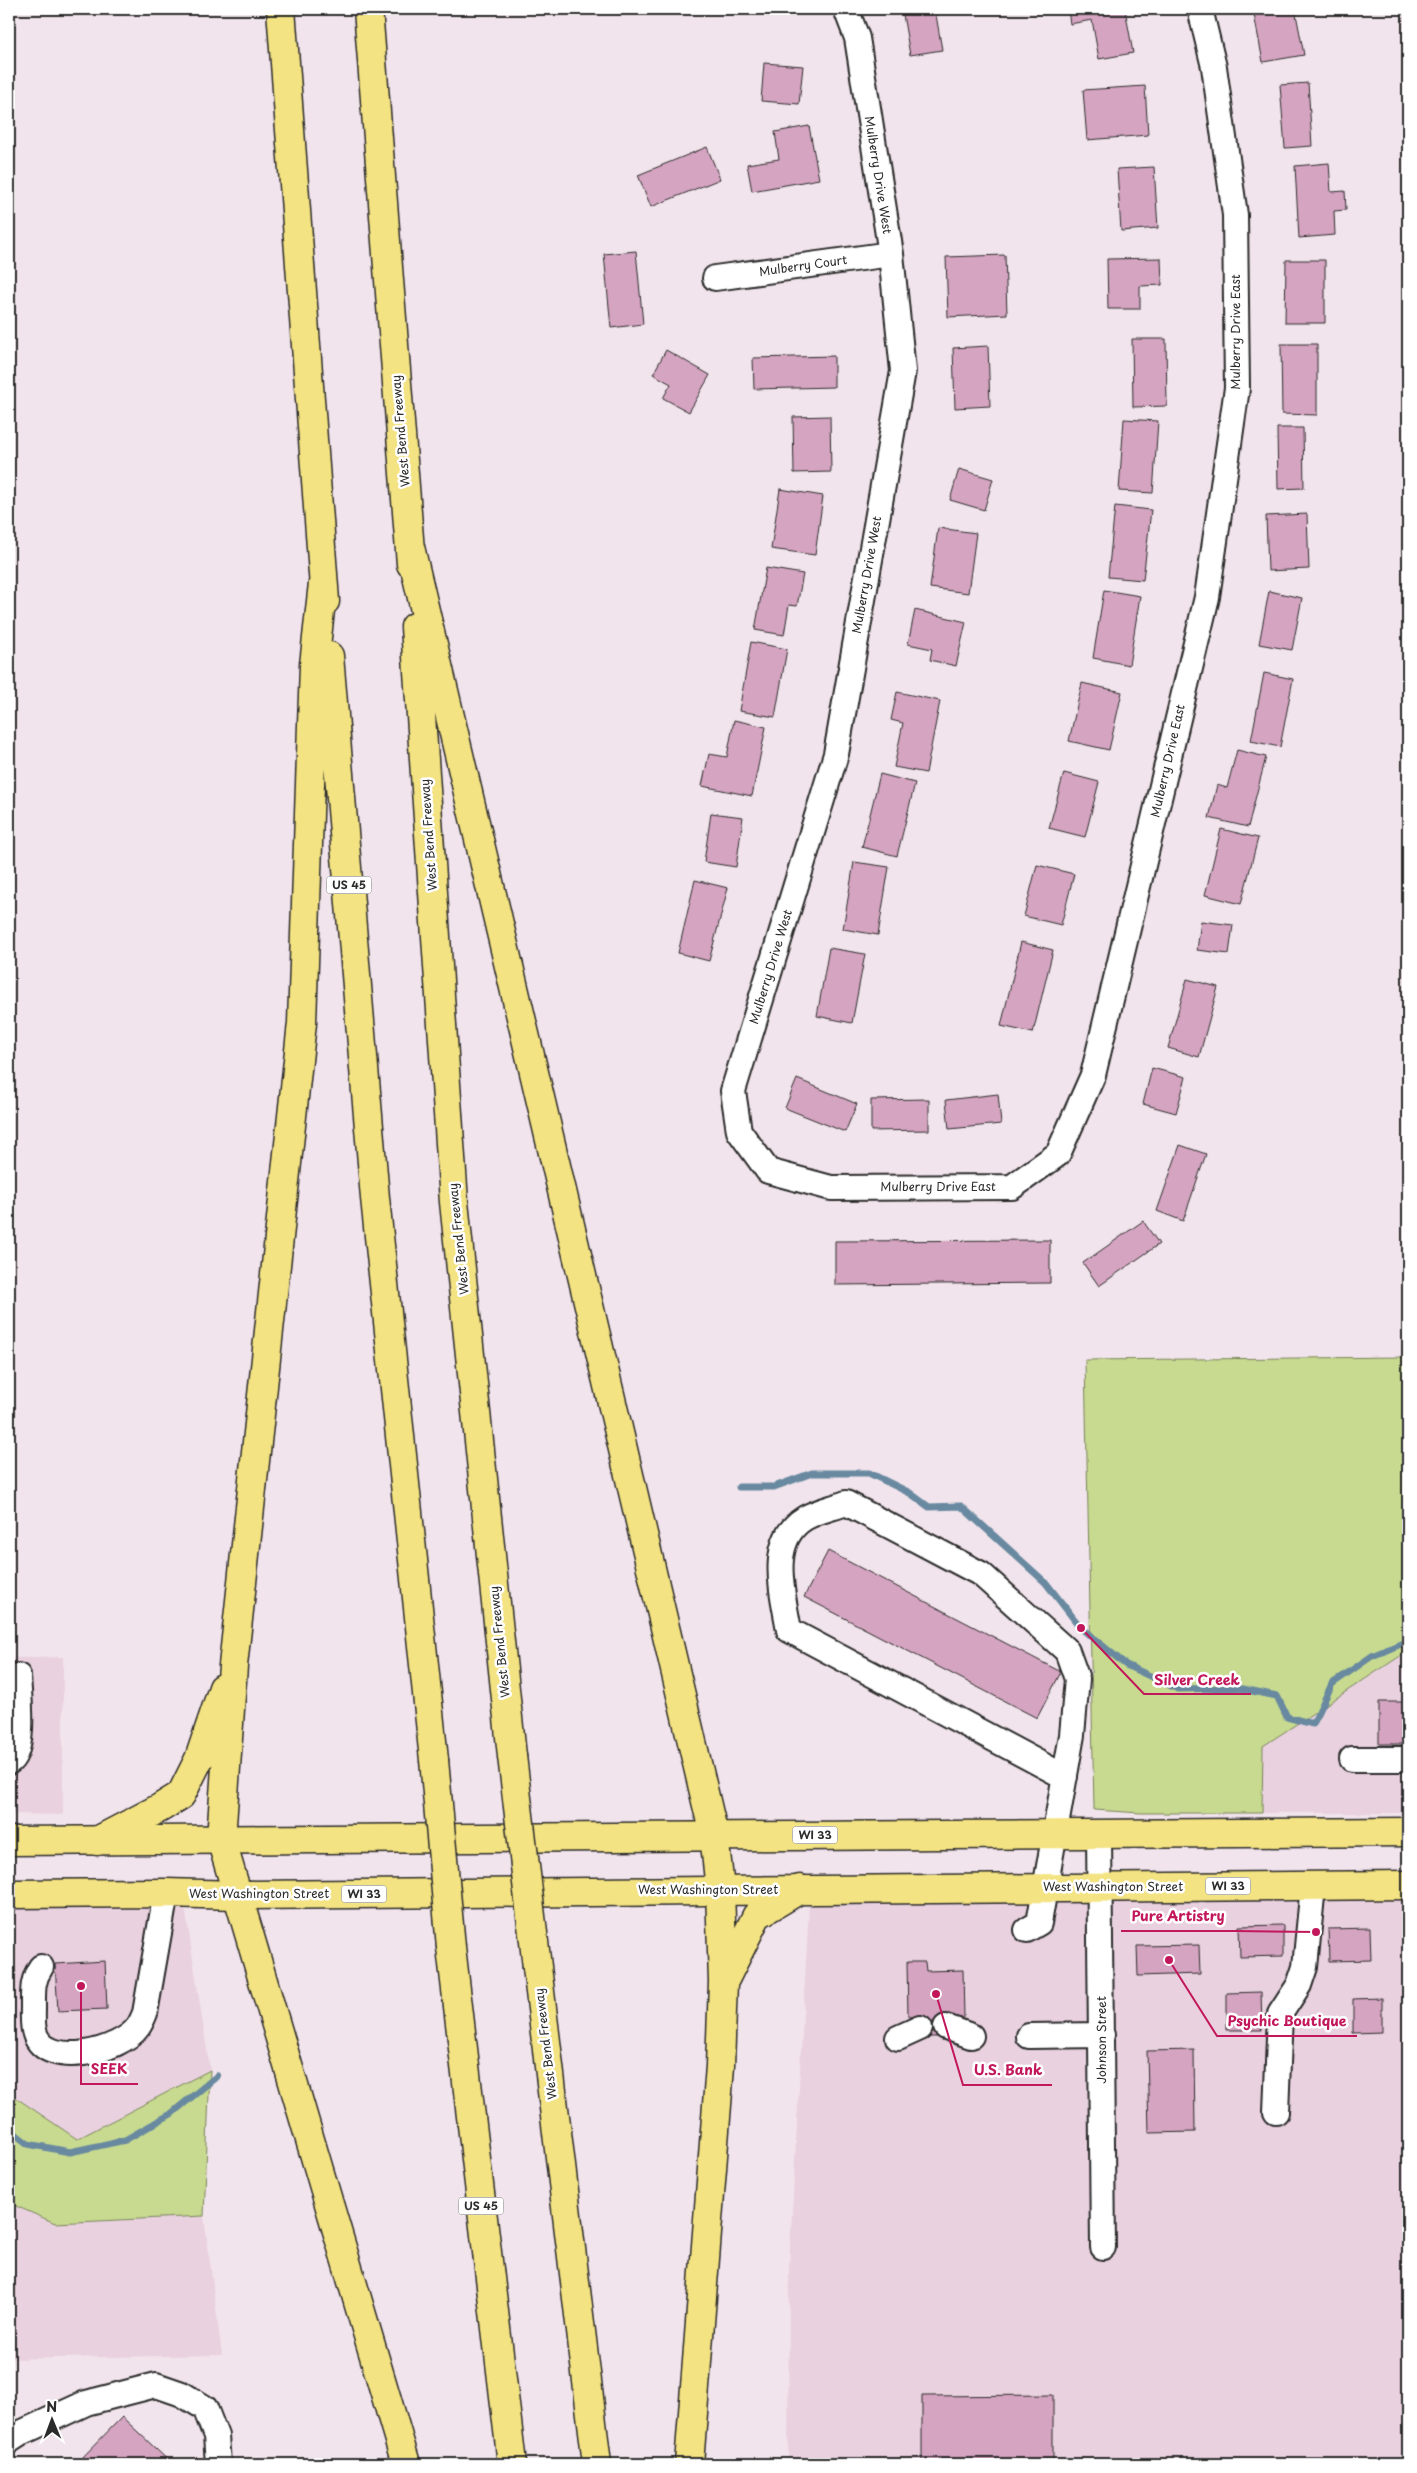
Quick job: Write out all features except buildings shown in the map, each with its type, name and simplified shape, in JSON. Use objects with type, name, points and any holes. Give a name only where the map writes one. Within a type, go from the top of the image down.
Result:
[{"type":"main road","name":"US 45","points":[[281,9],[323,583],[375,1198],[434,1760],[451,1948],[512,2464]]},
{"type":"main road","name":"West Bend Freeway","points":[[368,9],[410,547],[454,1202],[512,1756],[598,2464]]},
{"type":"main road","points":[[410,547],[714,1835],[720,1889],[723,1982],[720,2066],[689,2464]]},
{"type":"main road","points":[[323,583],[314,665],[302,1023],[233,1666],[221,1839],[236,1895],[406,2464]]},
{"type":"main road","points":[[97,1841],[181,1795],[199,1759],[214,1710],[233,1666]]},
{"type":"main road","name":"WI 33","points":[[9,1841],[1408,1832]]},
{"type":"main road","name":"West Washington Street","points":[[9,1894],[166,1893],[236,1895],[720,1889],[1408,1885]]},
{"type":"main road","points":[[723,1982],[757,1915],[800,1889]]},
{"type":"street","name":"Mulberry Drive West","points":[[739,1131],[733,1090],[836,754],[902,371],[891,254],[857,38],[846,9]]},
{"type":"street","name":"Mulberry Drive East","points":[[739,1131],[768,1171],[831,1188],[1012,1187],[1058,1154],[1093,1075],[1207,597],[1237,388],[1234,215],[1214,67],[1200,9]]},
{"type":"street","name":"Mulberry Court","points":[[715,278],[891,254]]},
{"type":"street","points":[[1027,1930],[1039,1923],[1047,1888],[1072,1735],[1077,1679],[1066,1651],[981,1574],[846,1503],[805,1518],[787,1535],[779,1571],[789,1630],[1065,1777]]},
{"type":"street","points":[[9,1762],[16,1751],[20,1738],[18,1676]]},
{"type":"street","points":[[1352,1759],[1408,1759]]},
{"type":"street","name":"Johnson Street","points":[[1099,1834],[1103,2247]]},
{"type":"street","points":[[1276,2112],[1280,2014],[1299,1985],[1305,1968],[1313,1886]]},
{"type":"street","points":[[41,1967],[35,1976],[32,1986],[35,2034],[43,2046],[57,2052],[77,2054],[101,2050],[122,2040],[138,2028],[145,2013],[166,1893]]},
{"type":"street","points":[[946,2027],[971,2036]]},
{"type":"street","points":[[898,2038],[920,2028]]},
{"type":"street","points":[[1029,2036],[1102,2035]]},
{"type":"street","points":[[9,2441],[23,2432],[86,2403],[156,2385],[182,2394],[205,2408],[216,2436],[218,2464]]},
{"type":"shaded area","points":[[1408,1651],[1408,1813],[1262,1813],[1263,1746]]},
{"type":"shaded area","points":[[63,1657],[63,1815],[9,1814],[9,1658]]},
{"type":"shaded area","points":[[1408,1895],[1408,2464],[788,2464],[789,2267],[809,1906],[884,1898]]},
{"type":"shaded area","points":[[9,1906],[185,1907],[210,2070],[77,2139],[9,2093]]},
{"type":"shaded area","points":[[9,2203],[55,2223],[204,2216],[222,2355],[9,2359]]},
{"type":"green space","points":[[1408,1357],[1408,1651],[1263,1746],[1262,1813],[1141,1813],[1094,1810],[1085,1360]]},
{"type":"green space","points":[[210,2070],[204,2216],[55,2223],[9,2203],[9,2093],[77,2139]]},
{"type":"waterway","points":[[739,1487],[774,1487],[812,1473],[869,1473],[910,1493],[929,1507],[961,1506],[1046,1583],[1081,1628],[1126,1665],[1178,1689],[1238,1688],[1277,1696],[1287,1717],[1313,1724],[1332,1684],[1372,1656],[1408,1641]]},
{"type":"waterway","points":[[9,2129],[28,2144],[70,2152],[125,2140],[171,2114],[217,2076]]},
{"type":"place","name":"Silver Creek","points":[[1081,1628]]},
{"type":"place","name":"Pure Artistry","points":[[1316,1932]]},
{"type":"place","name":"Psychic Boutique","points":[[1169,1960]]},
{"type":"place","name":"SEEK","points":[[81,1986]]},
{"type":"place","name":"U.S. Bank","points":[[936,1994]]}]
